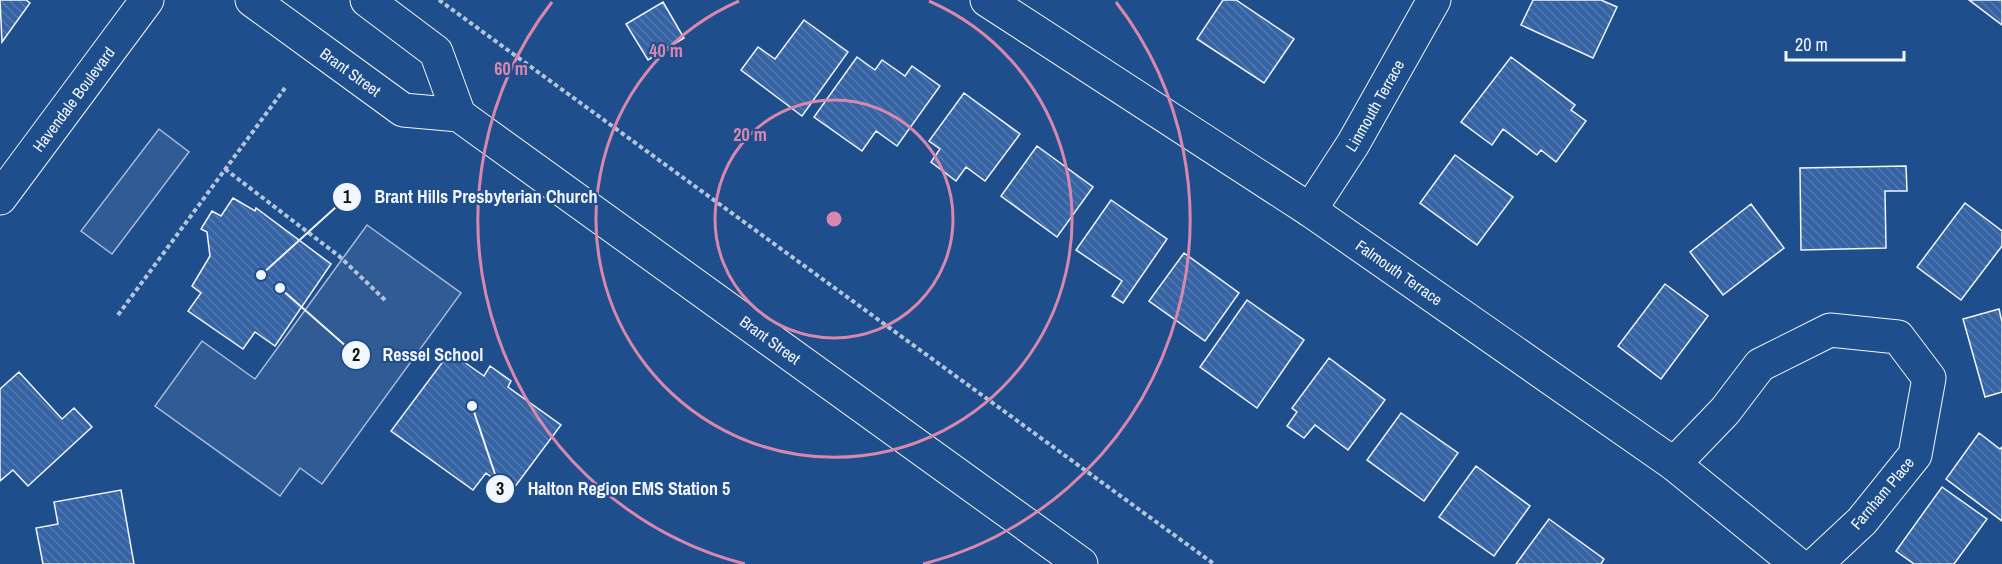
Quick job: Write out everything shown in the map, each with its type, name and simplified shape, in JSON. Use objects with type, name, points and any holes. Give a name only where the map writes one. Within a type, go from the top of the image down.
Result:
[{"type":"street","name":"Havendale Boulevard","points":[[0,198],[147,0]]},
{"type":"street","name":"Brant Street","points":[[252,0],[403,110],[459,115],[1081,564]]},
{"type":"street","points":[[367,0],[436,52],[459,115]]},
{"type":"street","name":"Falmouth Terrace","points":[[987,0],[1310,210],[1674,464],[1797,564]]},
{"type":"street","name":"Linmouth Terrace","points":[[1310,210],[1353,144],[1434,0]]},
{"type":"street","name":"Farnham Place","points":[[1674,464],[1725,411],[1760,365],[1830,330],[1898,337],[1929,378],[1915,455],[1862,521],[1816,564]]},
{"type":"path","points":[[439,0],[1214,564]]},
{"type":"path","points":[[118,315],[285,88]]},
{"type":"path","points":[[225,169],[339,256],[385,300]]},
{"type":"shaded area","points":[[159,129],[189,152],[112,254],[81,231]]},
{"type":"shaded area","points":[[367,225],[461,293],[322,484],[300,468],[280,496],[155,406],[202,341],[255,379]]},
{"type":"building","points":[[0,0],[26,0],[30,3],[2,42]]},
{"type":"building","points":[[1223,0],[1236,0],[1294,39],[1264,83],[1197,39]]},
{"type":"building","points":[[1533,0],[1601,0],[1617,7],[1593,58],[1521,25]]},
{"type":"building","points":[[1969,0],[2002,0],[2002,25]]},
{"type":"building","points":[[663,2],[684,38],[648,60],[626,24]]},
{"type":"building","points":[[804,20],[848,52],[802,116],[741,70],[758,47],[775,59]]},
{"type":"building","points":[[857,57],[875,70],[882,60],[905,76],[912,66],[940,86],[897,146],[876,131],[862,151],[814,117]]},
{"type":"building","points":[[1511,57],[1575,105],[1571,110],[1586,121],[1556,162],[1541,150],[1537,155],[1503,129],[1492,145],[1461,122]]},
{"type":"building","points":[[964,93],[1020,134],[985,181],[966,167],[956,181],[931,162],[940,149],[929,141]]},
{"type":"building","points":[[1037,146],[1093,187],[1057,237],[1001,196]]},
{"type":"building","points":[[1455,155],[1513,197],[1477,245],[1420,203]]},
{"type":"building","points":[[1906,166],[1907,191],[1885,191],[1886,248],[1801,250],[1800,168]]},
{"type":"building","points":[[233,198],[255,211],[256,208],[331,264],[275,346],[255,332],[243,349],[188,311],[201,293],[192,286],[210,256],[207,232],[201,229],[212,211],[221,216]]},
{"type":"building","points":[[1111,200],[1167,239],[1123,303],[1112,296],[1122,281],[1076,250]]},
{"type":"building","points":[[1965,203],[2002,231],[2002,246],[1961,300],[1917,267]]},
{"type":"building","points":[[1751,204],[1784,248],[1723,295],[1690,252]]},
{"type":"building","points":[[1184,253],[1239,293],[1205,341],[1149,301]]},
{"type":"building","points":[[1665,284],[1708,316],[1661,379],[1618,346]]},
{"type":"building","points":[[1247,300],[1304,340],[1257,408],[1200,367]]},
{"type":"building","points":[[1999,309],[2002,322],[2002,392],[1985,397],[1963,319]]},
{"type":"building","points":[[450,352],[484,376],[490,366],[511,381],[508,387],[561,425],[511,492],[486,473],[473,490],[391,431]]},
{"type":"building","points":[[1329,358],[1385,400],[1348,450],[1315,425],[1304,438],[1287,426],[1297,412],[1292,408]]},
{"type":"building","points":[[19,372],[62,419],[74,408],[92,427],[28,486],[13,470],[0,481],[0,389]]},
{"type":"building","points":[[1401,413],[1458,453],[1424,501],[1367,460]]},
{"type":"building","points":[[1979,433],[2000,449],[2002,447],[2002,521],[1946,479]]},
{"type":"building","points":[[1476,466],[1530,506],[1494,556],[1439,517]]},
{"type":"building","points":[[1942,487],[1987,519],[1954,564],[1914,564],[1896,551]]},
{"type":"building","points":[[121,490],[134,564],[43,564],[36,528],[58,524],[54,502]]},
{"type":"building","points":[[1549,519],[1604,559],[1601,564],[1516,564]]},
{"type":"place","name":"Brant Hills Presbyterian Church","points":[[261,275]]},
{"type":"place","name":"Ressel School","points":[[280,288]]},
{"type":"place","name":"Halton Region EMS Station 5","points":[[472,406]]}]
